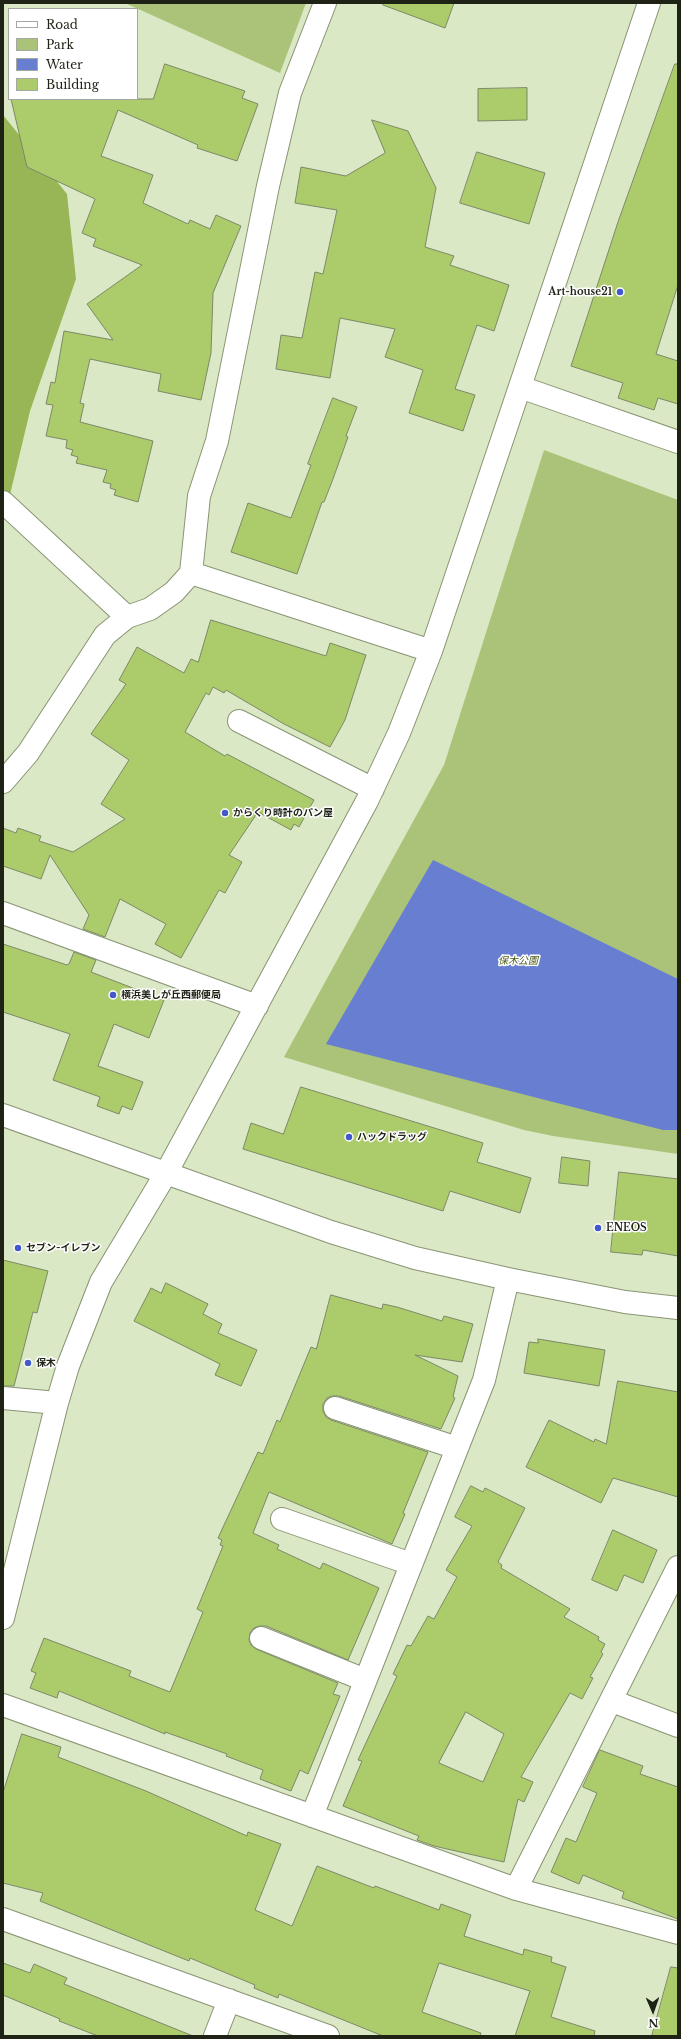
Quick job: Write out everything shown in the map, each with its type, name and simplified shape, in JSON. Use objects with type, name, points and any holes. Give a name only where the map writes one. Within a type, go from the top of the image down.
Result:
[{"type":"street","points":[[3,782],[28,753],[105,635],[127,617],[150,609],[174,592],[191,573],[199,496],[217,441],[268,186],[290,93],[325,3]]},
{"type":"street","points":[[3,1618],[57,1403],[68,1366],[101,1282],[165,1175],[373,789],[399,733],[432,651],[649,3]]},
{"type":"street","points":[[520,387],[678,442]]},
{"type":"street","points":[[3,502],[127,617]]},
{"type":"street","points":[[191,573],[432,651]]},
{"type":"street","points":[[239,721],[373,789]]},
{"type":"street","points":[[3,913],[257,1006]]},
{"type":"street","points":[[3,1116],[165,1175],[369,1244],[415,1258],[508,1279],[625,1302],[678,1308]]},
{"type":"street","points":[[312,1816],[484,1380],[508,1279]]},
{"type":"street","points":[[3,1398],[57,1403]]},
{"type":"street","points":[[335,1408],[457,1448]]},
{"type":"street","points":[[282,1519],[411,1564]]},
{"type":"street","points":[[516,1889],[612,1701],[678,1567]]},
{"type":"street","points":[[261,1638],[365,1680]]},
{"type":"street","points":[[612,1701],[678,1726]]},
{"type":"street","points":[[3,1705],[516,1889],[678,1933]]},
{"type":"street","points":[[3,1919],[328,2036]]},
{"type":"street","points":[[215,2036],[229,2000]]},
{"type":"green space","points":[[125,3],[306,3],[280,73]]},
{"type":"green space","points":[[3,115],[67,194],[76,279],[30,411],[3,524]]},
{"type":"green space","name":"保木公園","points":[[544,450],[678,500],[678,1154],[553,1136],[524,1130],[284,1057],[444,765]]},
{"type":"water","points":[[433,860],[678,979],[678,1130],[663,1130],[326,1044]]},
{"type":"building","points":[[384,3],[454,3],[445,28],[383,5]]},
{"type":"building","points":[[165,64],[245,91],[242,98],[258,104],[237,161],[197,148],[198,145],[118,110],[101,156],[153,175],[143,203],[188,224],[190,220],[210,229],[216,215],[241,226],[213,293],[211,353],[201,400],[158,391],[161,374],[90,359],[80,403],[84,404],[80,422],[153,441],[138,502],[114,495],[116,490],[110,488],[111,484],[103,482],[107,470],[76,463],[78,457],[71,455],[73,450],[66,448],[67,440],[46,436],[53,405],[46,404],[51,382],[55,383],[64,331],[113,340],[87,304],[142,265],[93,246],[96,239],[82,233],[95,199],[27,167],[11,100],[153,99]]},
{"type":"building","points":[[675,64],[678,64],[678,285],[656,354],[678,361],[678,404],[658,398],[654,410],[618,398],[623,383],[571,366],[618,222]]},
{"type":"building","points":[[527,88],[527,120],[478,121],[478,89]]},
{"type":"building","points":[[372,120],[408,131],[436,188],[425,247],[454,256],[450,265],[509,285],[494,331],[477,325],[455,389],[475,395],[463,431],[409,413],[423,370],[385,357],[395,329],[340,318],[330,378],[276,369],[281,335],[302,338],[315,272],[323,274],[337,210],[295,203],[301,167],[346,176],[385,153]]},
{"type":"building","points":[[477,152],[545,173],[529,224],[460,203]]},
{"type":"building","points":[[333,398],[357,407],[346,436],[348,437],[333,479],[324,502],[322,502],[297,574],[231,552],[248,503],[291,518],[311,465],[308,464]]},
{"type":"building","points":[[211,620],[326,656],[330,643],[366,655],[345,720],[330,747],[284,724],[226,690],[224,693],[213,687],[209,695],[206,693],[185,732],[225,756],[227,754],[314,800],[299,827],[294,824],[291,830],[258,812],[229,855],[242,862],[225,893],[219,890],[181,958],[155,944],[166,924],[120,899],[105,937],[83,929],[89,915],[50,855],[41,879],[3,866],[3,828],[16,833],[18,828],[41,836],[39,841],[73,852],[125,819],[101,804],[129,760],[91,734],[126,684],[119,680],[137,647],[184,673],[191,659],[198,662]]},
{"type":"building","points":[[3,944],[67,965],[69,964],[74,952],[96,960],[91,972],[164,1000],[149,1038],[114,1024],[98,1066],[143,1082],[132,1110],[122,1106],[119,1114],[97,1106],[100,1097],[53,1080],[70,1034],[3,1012]]},
{"type":"building","points":[[301,1087],[483,1143],[477,1162],[531,1178],[520,1213],[450,1191],[443,1211],[243,1149],[251,1123],[283,1134]]},
{"type":"building","points":[[562,1157],[590,1161],[588,1186],[559,1183]]},
{"type":"building","points":[[619,1172],[678,1179],[678,1256],[643,1250],[642,1255],[611,1252]]},
{"type":"building","points":[[3,1260],[48,1271],[37,1313],[33,1312],[14,1386],[3,1386]]},
{"type":"building","points":[[166,1283],[208,1304],[203,1314],[222,1324],[218,1333],[257,1350],[241,1386],[215,1375],[220,1364],[134,1321],[151,1288],[161,1293]]},
{"type":"building","points":[[331,1295],[382,1309],[383,1304],[442,1321],[444,1316],[473,1324],[462,1362],[415,1355],[458,1376],[453,1397],[455,1398],[441,1429],[339,1396],[327,1398],[323,1404],[323,1411],[326,1417],[331,1420],[428,1452],[392,1544],[269,1492],[253,1533],[279,1545],[277,1549],[320,1569],[323,1563],[379,1588],[348,1660],[266,1626],[254,1628],[250,1633],[249,1640],[251,1645],[256,1649],[338,1683],[333,1694],[340,1696],[308,1774],[300,1770],[291,1791],[260,1779],[263,1770],[226,1756],[227,1754],[165,1732],[165,1734],[59,1691],[57,1698],[30,1688],[36,1673],[31,1671],[44,1638],[131,1671],[129,1676],[170,1692],[203,1612],[197,1609],[223,1546],[220,1545],[222,1540],[218,1538],[258,1452],[263,1454],[277,1420],[280,1422],[311,1347],[316,1349]]},
{"type":"building","points":[[538,1339],[605,1350],[599,1386],[524,1373],[529,1342],[538,1343]]},
{"type":"building","points":[[618,1381],[678,1392],[678,1497],[613,1478],[601,1503],[526,1467],[549,1420],[594,1442],[595,1439],[606,1444]]},
{"type":"building","points":[[471,1486],[483,1492],[485,1488],[525,1508],[498,1562],[502,1565],[501,1568],[570,1609],[564,1617],[599,1637],[598,1640],[605,1644],[601,1652],[603,1654],[590,1677],[593,1678],[582,1699],[570,1693],[521,1777],[533,1782],[524,1802],[518,1799],[504,1862],[434,1846],[417,1840],[419,1836],[343,1806],[362,1761],[358,1760],[397,1676],[393,1674],[407,1645],[411,1646],[428,1616],[434,1619],[457,1577],[446,1570],[472,1526],[455,1517]],"holes":[[[466,1712],[504,1734],[483,1782],[439,1763]]]},
{"type":"building","points":[[613,1530],[657,1550],[643,1583],[624,1575],[617,1591],[592,1580]]},
{"type":"building","points":[[22,1734],[61,1747],[58,1757],[146,1791],[247,1836],[248,1832],[281,1844],[255,1910],[292,1926],[317,1866],[374,1888],[375,1886],[439,1910],[441,1904],[471,1915],[464,1936],[523,1955],[524,1949],[552,1957],[551,1962],[566,1967],[551,2017],[595,2031],[594,2036],[515,2036],[530,1991],[439,1963],[422,2012],[481,2033],[480,2036],[383,2036],[279,1994],[278,1998],[254,1988],[255,1985],[190,1958],[189,1961],[40,1901],[43,1893],[3,1883],[3,1793]]},
{"type":"building","points":[[600,1750],[643,1766],[640,1774],[678,1787],[678,1919],[622,1898],[624,1892],[583,1875],[579,1884],[551,1872],[566,1838],[576,1842],[597,1793],[583,1787]]},
{"type":"building","points":[[3,1963],[30,1973],[34,1964],[67,1978],[64,1984],[193,2036],[98,2036],[59,2021],[60,2019],[3,1995]]},
{"type":"building","points":[[671,1967],[678,1968],[678,2036],[652,2036]]},
{"type":"place","name":"Art-house21","points":[[620,292]]},
{"type":"place","name":"からくり時計のパン屋","points":[[225,813]]},
{"type":"place","name":"横浜美しが丘西郵便局","points":[[113,995]]},
{"type":"place","name":"ハックドラッグ","points":[[349,1137]]},
{"type":"place","name":"ENEOS","points":[[598,1228]]},
{"type":"place","name":"セブン-イレブン","points":[[18,1248]]},
{"type":"place","name":"保木","points":[[28,1363]]}]
